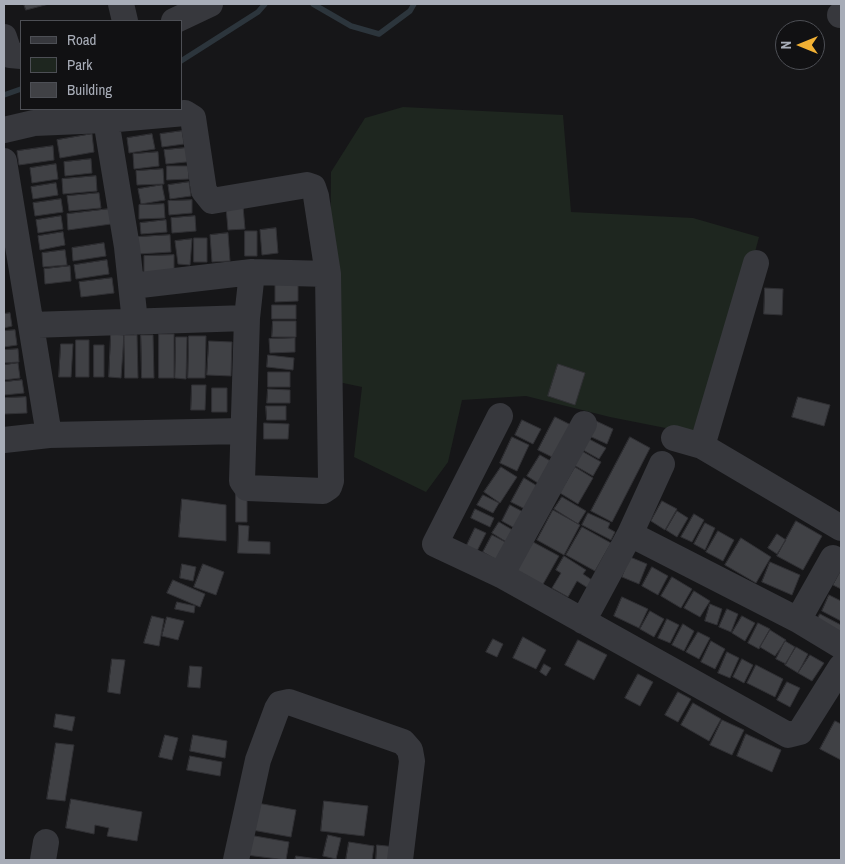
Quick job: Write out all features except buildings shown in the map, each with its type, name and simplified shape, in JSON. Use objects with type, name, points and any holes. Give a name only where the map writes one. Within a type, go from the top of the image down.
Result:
[{"type":"street","points":[[121,4],[125,20]]},
{"type":"street","points":[[176,20],[210,4]]},
{"type":"street","points":[[4,37],[10,55],[20,56]]},
{"type":"street","points":[[4,130],[34,123],[106,120],[185,113],[193,118],[204,191],[212,201],[308,186],[313,187],[328,274],[331,482],[329,487],[323,491],[245,487],[242,481],[247,318],[252,272]]},
{"type":"street","points":[[106,120],[132,286],[135,322]]},
{"type":"street","points":[[4,161],[49,435]]},
{"type":"street","points":[[702,446],[756,263]]},
{"type":"street","points":[[132,286],[252,272],[328,274]]},
{"type":"street","points":[[31,325],[247,318]]},
{"type":"street","points":[[500,416],[435,544],[501,575],[788,734],[800,732],[841,667]]},
{"type":"street","points":[[501,575],[584,424]]},
{"type":"street","points":[[4,440],[49,435],[243,431]]},
{"type":"street","points":[[674,438],[702,446],[841,528]]},
{"type":"street","points":[[584,621],[630,534],[662,464]]},
{"type":"street","points":[[630,534],[798,620],[841,646]]},
{"type":"street","points":[[798,620],[833,558]]},
{"type":"street","points":[[236,860],[258,760],[277,709],[280,704],[289,702],[403,742],[410,750],[411,774],[400,860]]},
{"type":"green space","points":[[403,107],[563,115],[571,212],[693,218],[759,237],[706,436],[610,417],[526,396],[462,400],[448,462],[426,492],[354,457],[362,387],[329,380],[331,172],[365,118]]},
{"type":"waterway","points":[[182,60],[258,12],[265,4]]},
{"type":"waterway","points":[[313,4],[351,26],[379,34],[410,11],[414,4]]},
{"type":"waterway","points":[[4,95],[20,89]]}]
